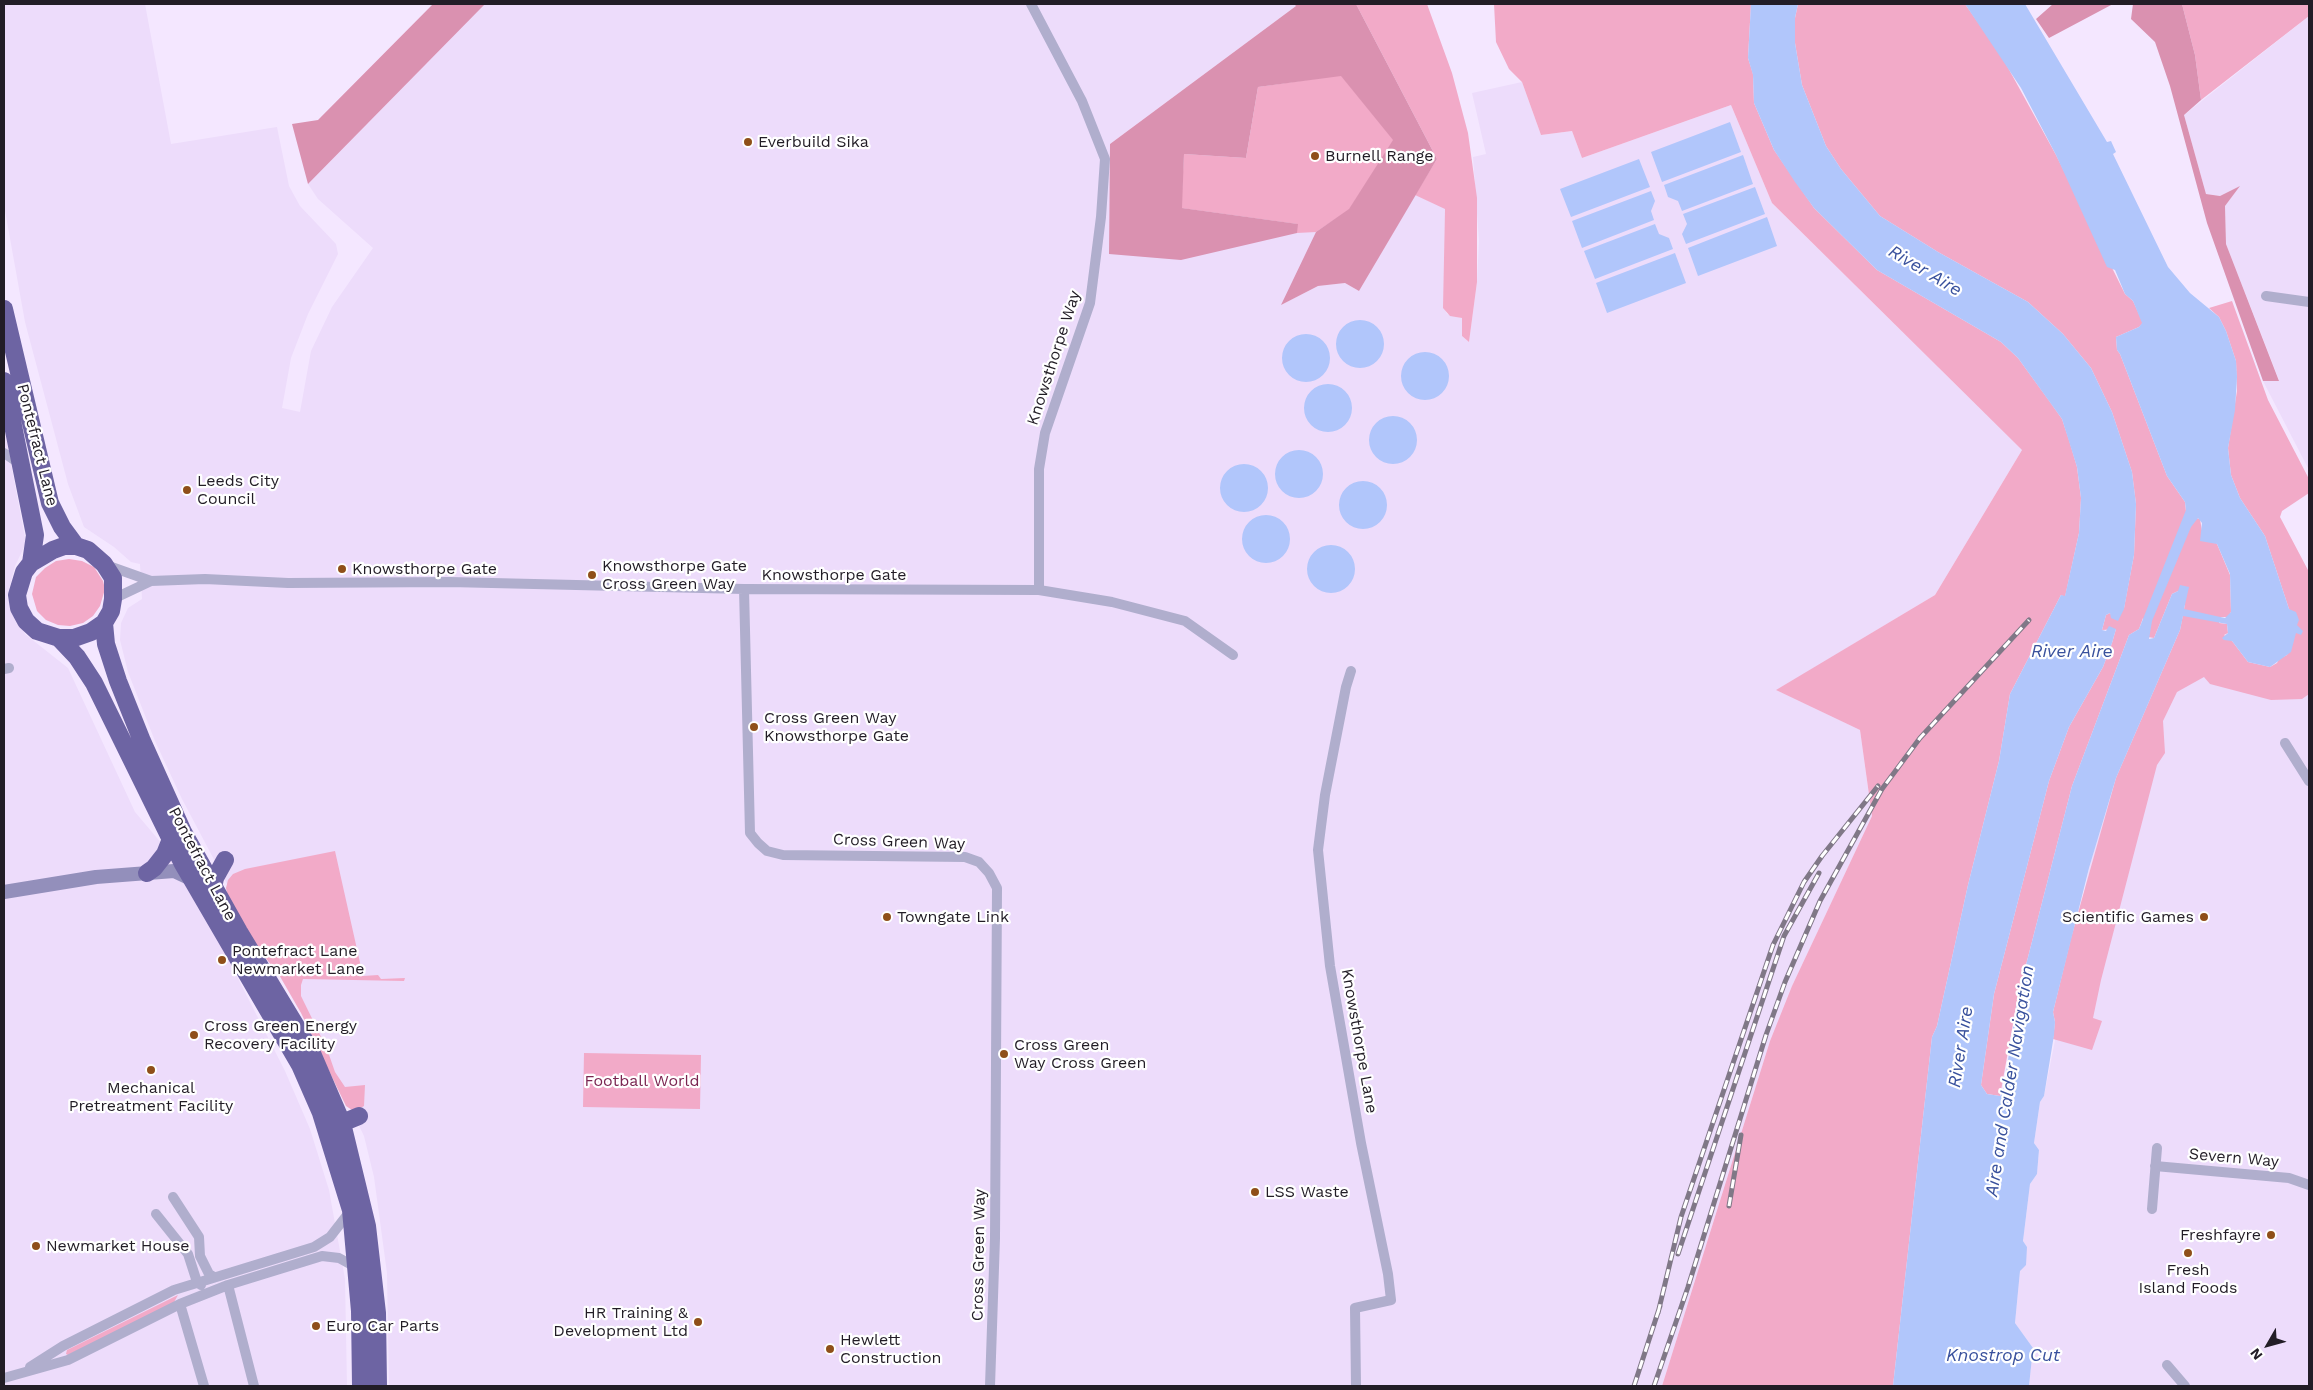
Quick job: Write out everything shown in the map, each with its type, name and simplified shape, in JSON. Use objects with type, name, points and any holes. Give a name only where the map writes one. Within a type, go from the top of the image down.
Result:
[{"type":"highway","name":"Pontefract Lane","points":[[4,309],[50,503],[62,527],[76,546]]},
{"type":"highway","name":"Pontefract Lane","points":[[4,381],[8,421],[21,464],[35,535],[31,563]]},
{"type":"highway","points":[[76,546],[88,550],[104,564],[113,578],[111,611],[104,623],[83,635],[59,638],[37,631],[26,622],[19,608],[17,595],[24,572],[31,563],[53,550],[76,546]]},
{"type":"highway","name":"Pontefract Lane","points":[[104,623],[106,644],[142,741],[183,832],[213,888],[311,1051],[342,1123],[367,1226],[377,1313],[378,1386]]},
{"type":"highway","name":"Pontefract Lane","points":[[59,638],[77,657],[94,682],[191,879],[300,1065],[321,1113],[351,1210],[360,1311],[361,1386]]},
{"type":"highway","points":[[147,872],[154,868],[165,854],[171,840]]},
{"type":"highway","points":[[213,888],[215,878],[225,860]]},
{"type":"highway","points":[[342,1123],[359,1116]]},
{"type":"street","name":"Knowsthorpe Way","points":[[1031,4],[1082,101],[1105,160],[1101,217],[1090,302],[1045,433],[1040,469],[1039,590]]},
{"type":"street","points":[[2266,296],[2309,302]]},
{"type":"street","points":[[4,453],[21,464]]},
{"type":"street","name":"Knowsthorpe Gate","points":[[104,564],[151,581],[205,579],[288,583],[450,582],[744,589],[1039,590],[1112,602],[1185,621],[1233,654]]},
{"type":"street","name":"Knowsthorpe Gate","points":[[113,599],[151,581]]},
{"type":"street","name":"Cross Green Way","points":[[744,589],[750,833],[758,843],[767,851],[783,855],[965,857],[979,862],[989,873],[997,888],[995,1238],[990,1386]]},
{"type":"street","name":"Knowsthorpe Lane","points":[[1351,671],[1346,687],[1325,795],[1318,850],[1330,966],[1361,1142],[1388,1274],[1391,1300],[1355,1308],[1356,1386]]},
{"type":"street","points":[[2284,743],[2309,781]]},
{"type":"street","points":[[4,892],[96,877],[174,870],[191,879]]},
{"type":"street","points":[[2152,1209],[2157,1148]]},
{"type":"street","name":"Severn Way","points":[[2156,1166],[2290,1178],[2309,1185]]},
{"type":"street","points":[[173,1197],[199,1237],[200,1256],[209,1274],[214,1277]]},
{"type":"street","points":[[22,1371],[58,1349],[192,1284],[314,1247],[330,1237],[351,1210]]},
{"type":"street","points":[[156,1214],[188,1254],[192,1284],[180,1304],[204,1386]]},
{"type":"street","points":[[4,1378],[22,1371],[63,1362],[180,1304],[228,1286],[322,1256],[338,1258],[357,1268]]},
{"type":"street","points":[[192,1284],[204,1286],[218,1282],[228,1286]]},
{"type":"street","points":[[228,1286],[254,1386]]},
{"type":"street","points":[[58,1349],[58,1355],[63,1362]]},
{"type":"street","points":[[2166,1365],[2185,1386]]},
{"type":"shaded area","points":[[4,4],[145,4],[171,144],[277,127],[289,186],[300,206],[336,244],[338,254],[308,314],[291,358],[282,408],[300,412],[311,351],[332,307],[373,248],[318,199],[308,184],[485,4],[1294,4],[1296,6],[1110,144],[1109,254],[1296,233],[1297,224],[1181,208],[1184,154],[1246,158],[1394,140],[1282,304],[1318,286],[1345,283],[1359,291],[1415,195],[1445,208],[1444,308],[1447,314],[1462,318],[1462,336],[1469,342],[1477,282],[1479,241],[1473,157],[1486,154],[1472,93],[1522,82],[1541,135],[1572,131],[1582,158],[1731,105],[1772,203],[2022,450],[1935,595],[1777,690],[1860,730],[1872,816],[1792,986],[1770,1041],[1662,1386],[389,1386],[387,1273],[374,1177],[364,1136],[295,992],[228,886],[182,799],[155,741],[128,672],[120,640],[121,623],[128,608],[142,599],[140,564],[131,562],[114,547],[84,527],[68,484],[25,322],[4,205]]},
{"type":"shaded area","points":[[433,4],[485,4],[308,184],[292,124],[318,120]]},
{"type":"shaded area","points":[[1294,4],[1356,4],[1437,159],[1359,291],[1345,283],[1318,286],[1281,305],[1316,232],[1349,209],[1393,140],[1341,76],[1258,87],[1246,158],[1184,154],[1182,208],[1298,224],[1297,233],[1181,260],[1109,254],[1110,144],[1296,6]]},
{"type":"shaded area","points":[[2053,4],[2113,4],[2049,38],[2036,19]]},
{"type":"shaded area","points":[[2133,4],[2182,4],[2195,55],[2201,100],[2184,115],[2206,194],[2220,196],[2240,186],[2225,206],[2226,244],[2279,381],[2263,381],[2207,223],[2170,86],[2155,42],[2131,19]]},
{"type":"shaded area","points":[[2309,16],[2309,470],[2263,381],[2279,380],[2226,244],[2225,206],[2239,187],[2220,196],[2206,194],[2184,115]]},
{"type":"shaded area","points":[[4,427],[26,543],[15,566],[7,597],[25,634],[68,668],[135,812],[168,851],[179,875],[221,945],[285,1071],[310,1129],[329,1190],[345,1279],[347,1386],[4,1386]]},
{"type":"shaded area","points":[[2170,653],[2309,694],[2309,1386],[2029,1386],[2033,1348],[2015,1323],[2020,1271],[2027,1247],[2023,1241],[2030,1184],[2037,1174],[2039,1150],[2034,1143],[2040,1102],[2044,1096],[2089,868],[2116,778]]},
{"type":"green space","points":[[1356,4],[1427,4],[1452,73],[1468,133],[1477,198],[1477,282],[1469,342],[1462,336],[1462,318],[1450,316],[1443,308],[1445,209],[1415,195],[1437,159]]},
{"type":"green space","points":[[1494,4],[1751,4],[1748,58],[1753,74],[1754,103],[1774,150],[1814,208],[1877,270],[2001,342],[2018,358],[2062,419],[2077,467],[2081,498],[2079,533],[2065,597],[2061,595],[2010,694],[1999,761],[1968,885],[1937,1026],[1932,1037],[1893,1386],[1662,1386],[1770,1041],[1792,986],[1872,816],[1860,730],[1776,690],[1935,595],[2022,450],[1772,203],[1731,105],[1582,158],[1572,131],[1541,135],[1522,82],[1509,69],[1496,42]]},
{"type":"green space","points":[[1798,4],[1965,4],[2001,55],[2056,155],[2125,294],[2133,301],[2143,323],[2139,327],[2116,337],[2117,350],[2167,476],[2185,502],[2186,511],[2193,521],[2196,518],[2200,519],[2202,531],[2217,544],[2230,575],[2231,612],[2228,617],[2220,617],[2219,623],[2227,624],[2228,633],[2224,635],[2232,641],[2248,662],[2270,667],[2277,663],[2279,659],[2287,655],[2297,625],[2289,609],[2265,536],[2240,498],[2231,475],[2228,448],[2237,391],[2236,361],[2219,317],[2209,308],[2232,301],[2268,400],[2309,479],[2309,493],[2282,511],[2280,517],[2309,572],[2309,694],[2302,699],[2271,700],[2210,684],[2204,677],[2177,692],[2163,721],[2165,753],[2157,765],[2101,980],[2093,1018],[2102,1021],[2092,1050],[2053,1039],[2055,1022],[2053,1012],[2071,938],[2116,778],[2180,630],[2185,604],[2178,591],[2172,594],[2154,638],[2148,637],[2143,618],[2139,629],[2129,635],[2072,786],[2018,996],[2000,1096],[1987,1094],[1981,1085],[1994,994],[2049,781],[2069,727],[2103,667],[2112,643],[2116,629],[2102,630],[2106,615],[2110,613],[2112,616],[2124,608],[2134,555],[2136,504],[2132,472],[2112,412],[2091,368],[2063,334],[2028,302],[1938,252],[1880,216],[1841,169],[1826,146],[1802,85],[1795,43],[1795,18]]},
{"type":"green space","points":[[2182,4],[2309,4],[2309,16],[2201,100],[2195,55]]},
{"type":"green space","name":"Burnell Range","points":[[1341,75],[1394,140],[1349,210],[1316,232],[1297,233],[1297,224],[1181,208],[1184,154],[1246,158],[1258,87]]},
{"type":"green space","points":[[69,559],[82,561],[94,567],[103,581],[105,589],[100,606],[93,616],[83,623],[70,626],[58,625],[46,620],[37,611],[32,594],[36,577],[45,568],[56,561]]},
{"type":"green space","points":[[335,851],[363,976],[378,975],[381,979],[405,978],[404,981],[303,979],[301,996],[327,1049],[335,1072],[345,1087],[365,1085],[364,1106],[357,1110],[352,1110],[346,1106],[301,1013],[278,973],[258,949],[228,898],[226,888],[228,880],[233,874],[245,869]]},
{"type":"green space","name":"Football World","points":[[584,1053],[701,1055],[700,1109],[583,1107]]},
{"type":"green space","points":[[178,1295],[173,1304],[68,1355],[66,1354],[67,1350]]},
{"type":"water","points":[[1751,4],[1798,4],[1795,18],[1795,43],[1802,85],[1826,146],[1841,169],[1880,216],[1938,252],[2028,302],[2063,334],[2091,368],[2112,412],[2132,472],[2136,504],[2134,555],[2124,609],[2118,621],[2111,618],[2110,613],[2106,615],[2102,630],[2106,631],[2109,626],[2116,629],[2112,643],[2103,667],[2069,727],[2049,781],[1994,994],[1981,1085],[1987,1094],[2000,1096],[2003,1092],[2018,996],[2072,786],[2129,635],[2139,629],[2186,510],[2185,502],[2167,476],[2117,350],[2116,337],[2139,327],[2142,323],[2133,301],[2125,294],[2115,270],[2107,267],[2056,155],[2021,88],[1965,4],[2025,4],[2107,142],[2111,141],[2116,152],[2113,154],[2168,267],[2190,293],[2219,317],[2236,361],[2235,410],[2228,448],[2231,475],[2240,498],[2265,536],[2289,609],[2296,612],[2299,620],[2297,625],[2303,631],[2301,635],[2296,633],[2291,652],[2270,667],[2248,662],[2232,641],[2222,638],[2228,633],[2227,624],[2183,616],[2180,630],[2116,778],[2089,868],[2053,1012],[2055,1022],[2054,1035],[2044,1096],[2040,1102],[2034,1143],[2039,1150],[2037,1174],[2030,1184],[2023,1241],[2027,1247],[2026,1265],[2020,1271],[2015,1323],[2033,1348],[2029,1386],[1893,1386],[1932,1037],[1937,1026],[1968,885],[1999,761],[2010,694],[2061,595],[2065,596],[2079,533],[2081,498],[2077,467],[2062,419],[2018,358],[2001,342],[1877,270],[1814,208],[1774,150],[1754,103],[1753,75],[1748,58]],"holes":[[[2198,518],[2202,523],[2200,541],[2217,544],[2230,574],[2231,612],[2225,618],[2184,609],[2189,587],[2180,585],[2178,591],[2172,594],[2154,638],[2149,639],[2152,621],[2191,527]]]},
{"type":"water","points":[[1730,122],[1741,152],[1662,182],[1651,152]]},
{"type":"water","points":[[1743,155],[1753,184],[1682,211],[1678,201],[1668,197],[1664,185]]},
{"type":"water","points":[[1639,159],[1650,187],[1571,217],[1560,189]]},
{"type":"water","points":[[1755,187],[1765,214],[1686,244],[1682,234],[1687,224],[1683,214]]},
{"type":"water","points":[[1651,191],[1655,201],[1651,211],[1654,220],[1582,248],[1572,221]]},
{"type":"water","points":[[1767,217],[1777,246],[1698,276],[1688,248]]},
{"type":"water","points":[[1655,224],[1659,234],[1669,238],[1673,249],[1595,279],[1584,251]]},
{"type":"water","points":[[1675,253],[1686,283],[1607,313],[1596,283]]},
{"type":"water","points":[[1355,320],[1365,320],[1374,324],[1380,330],[1383,335],[1383,353],[1374,364],[1365,368],[1355,368],[1346,364],[1340,358],[1336,349],[1336,339],[1340,330],[1346,324]]},
{"type":"water","points":[[1301,334],[1311,334],[1320,338],[1326,344],[1329,349],[1329,367],[1320,378],[1311,382],[1301,382],[1292,378],[1286,372],[1282,363],[1282,353],[1286,344],[1292,338]]},
{"type":"water","points":[[1420,352],[1430,352],[1439,356],[1445,362],[1448,367],[1448,385],[1439,396],[1430,400],[1420,400],[1411,396],[1405,390],[1401,381],[1401,371],[1405,362],[1411,356]]},
{"type":"water","points":[[1323,384],[1333,384],[1342,388],[1348,394],[1351,399],[1351,417],[1342,428],[1333,432],[1323,432],[1314,428],[1308,422],[1304,413],[1304,403],[1308,394],[1314,388]]},
{"type":"water","points":[[1388,416],[1398,416],[1407,420],[1413,426],[1416,431],[1416,449],[1407,460],[1398,464],[1388,464],[1379,460],[1373,454],[1369,445],[1369,435],[1373,426],[1379,420]]},
{"type":"water","points":[[1294,450],[1304,450],[1313,454],[1319,460],[1322,465],[1322,483],[1313,494],[1304,498],[1294,498],[1285,494],[1279,488],[1275,479],[1275,469],[1279,460],[1285,454]]},
{"type":"water","points":[[1239,464],[1249,464],[1258,468],[1264,474],[1267,479],[1267,497],[1258,508],[1249,512],[1239,512],[1230,508],[1224,502],[1220,493],[1220,483],[1224,474],[1230,468]]},
{"type":"water","points":[[1358,481],[1368,481],[1377,485],[1383,491],[1386,496],[1386,514],[1377,525],[1368,529],[1358,529],[1349,525],[1343,519],[1339,510],[1339,500],[1343,491],[1349,485]]},
{"type":"water","points":[[1261,515],[1271,515],[1280,519],[1286,525],[1289,530],[1289,548],[1280,559],[1271,563],[1261,563],[1252,559],[1246,553],[1242,544],[1242,534],[1246,525],[1252,519]]},
{"type":"water","points":[[1326,545],[1336,545],[1345,549],[1351,555],[1354,560],[1354,578],[1345,589],[1336,593],[1326,593],[1317,589],[1311,583],[1307,574],[1307,564],[1311,555],[1317,549]]},
{"type":"railway","points":[[1654,1386],[1688,1287],[1766,1035],[1785,982],[1820,901],[1882,789],[1920,738],[2029,620]]},
{"type":"railway","points":[[1658,1313],[1681,1217],[1773,945],[1804,882],[1822,856],[1878,786]]},
{"type":"railway","points":[[1678,1254],[1784,936],[1819,873]]},
{"type":"railway","points":[[1729,1206],[1741,1135]]},
{"type":"railway","points":[[1634,1386],[1660,1306]]},
{"type":"place","name":"Everbuild Sika","points":[[748,142]]},
{"type":"place","name":"Burnell Range","points":[[1315,156]]},
{"type":"place","name":"Leeds City Council","points":[[187,490]]},
{"type":"place","name":"Knowsthorpe Gate","points":[[342,569]]},
{"type":"place","name":"Knowsthorpe Gate Cross Green Way","points":[[592,575]]},
{"type":"place","name":"Cross Green Way Knowsthorpe Gate","points":[[754,727]]},
{"type":"place","name":"Towngate Link","points":[[887,917]]},
{"type":"place","name":"Scientific Games","points":[[2204,917]]},
{"type":"place","name":"Pontefract Lane Newmarket Lane","points":[[222,960]]},
{"type":"place","name":"Cross Green Energy Recovery Facility","points":[[194,1035]]},
{"type":"place","name":"Cross Green Way Cross Green","points":[[1004,1054]]},
{"type":"place","name":"Mechanical Pretreatment Facility","points":[[151,1070]]},
{"type":"place","name":"LSS Waste","points":[[1255,1192]]},
{"type":"place","name":"Freshfayre","points":[[2271,1235]]},
{"type":"place","name":"Newmarket House","points":[[36,1246]]},
{"type":"place","name":"Fresh Island Foods","points":[[2188,1253]]},
{"type":"place","name":"HR Training & Development Ltd","points":[[698,1322]]},
{"type":"place","name":"Euro Car Parts","points":[[316,1326]]},
{"type":"place","name":"Hewlett Construction","points":[[830,1349]]},
{"type":"water label","name":"River Aire","points":[[1925,271]]},
{"type":"water label","name":"River Aire","points":[[2072,652]]},
{"type":"water label","name":"River Aire","points":[[1961,1047]]},
{"type":"water label","name":"Aire and Calder Navigation","points":[[2010,1081]]},
{"type":"water label","name":"Knostrop Cut","points":[[2003,1356]]}]
